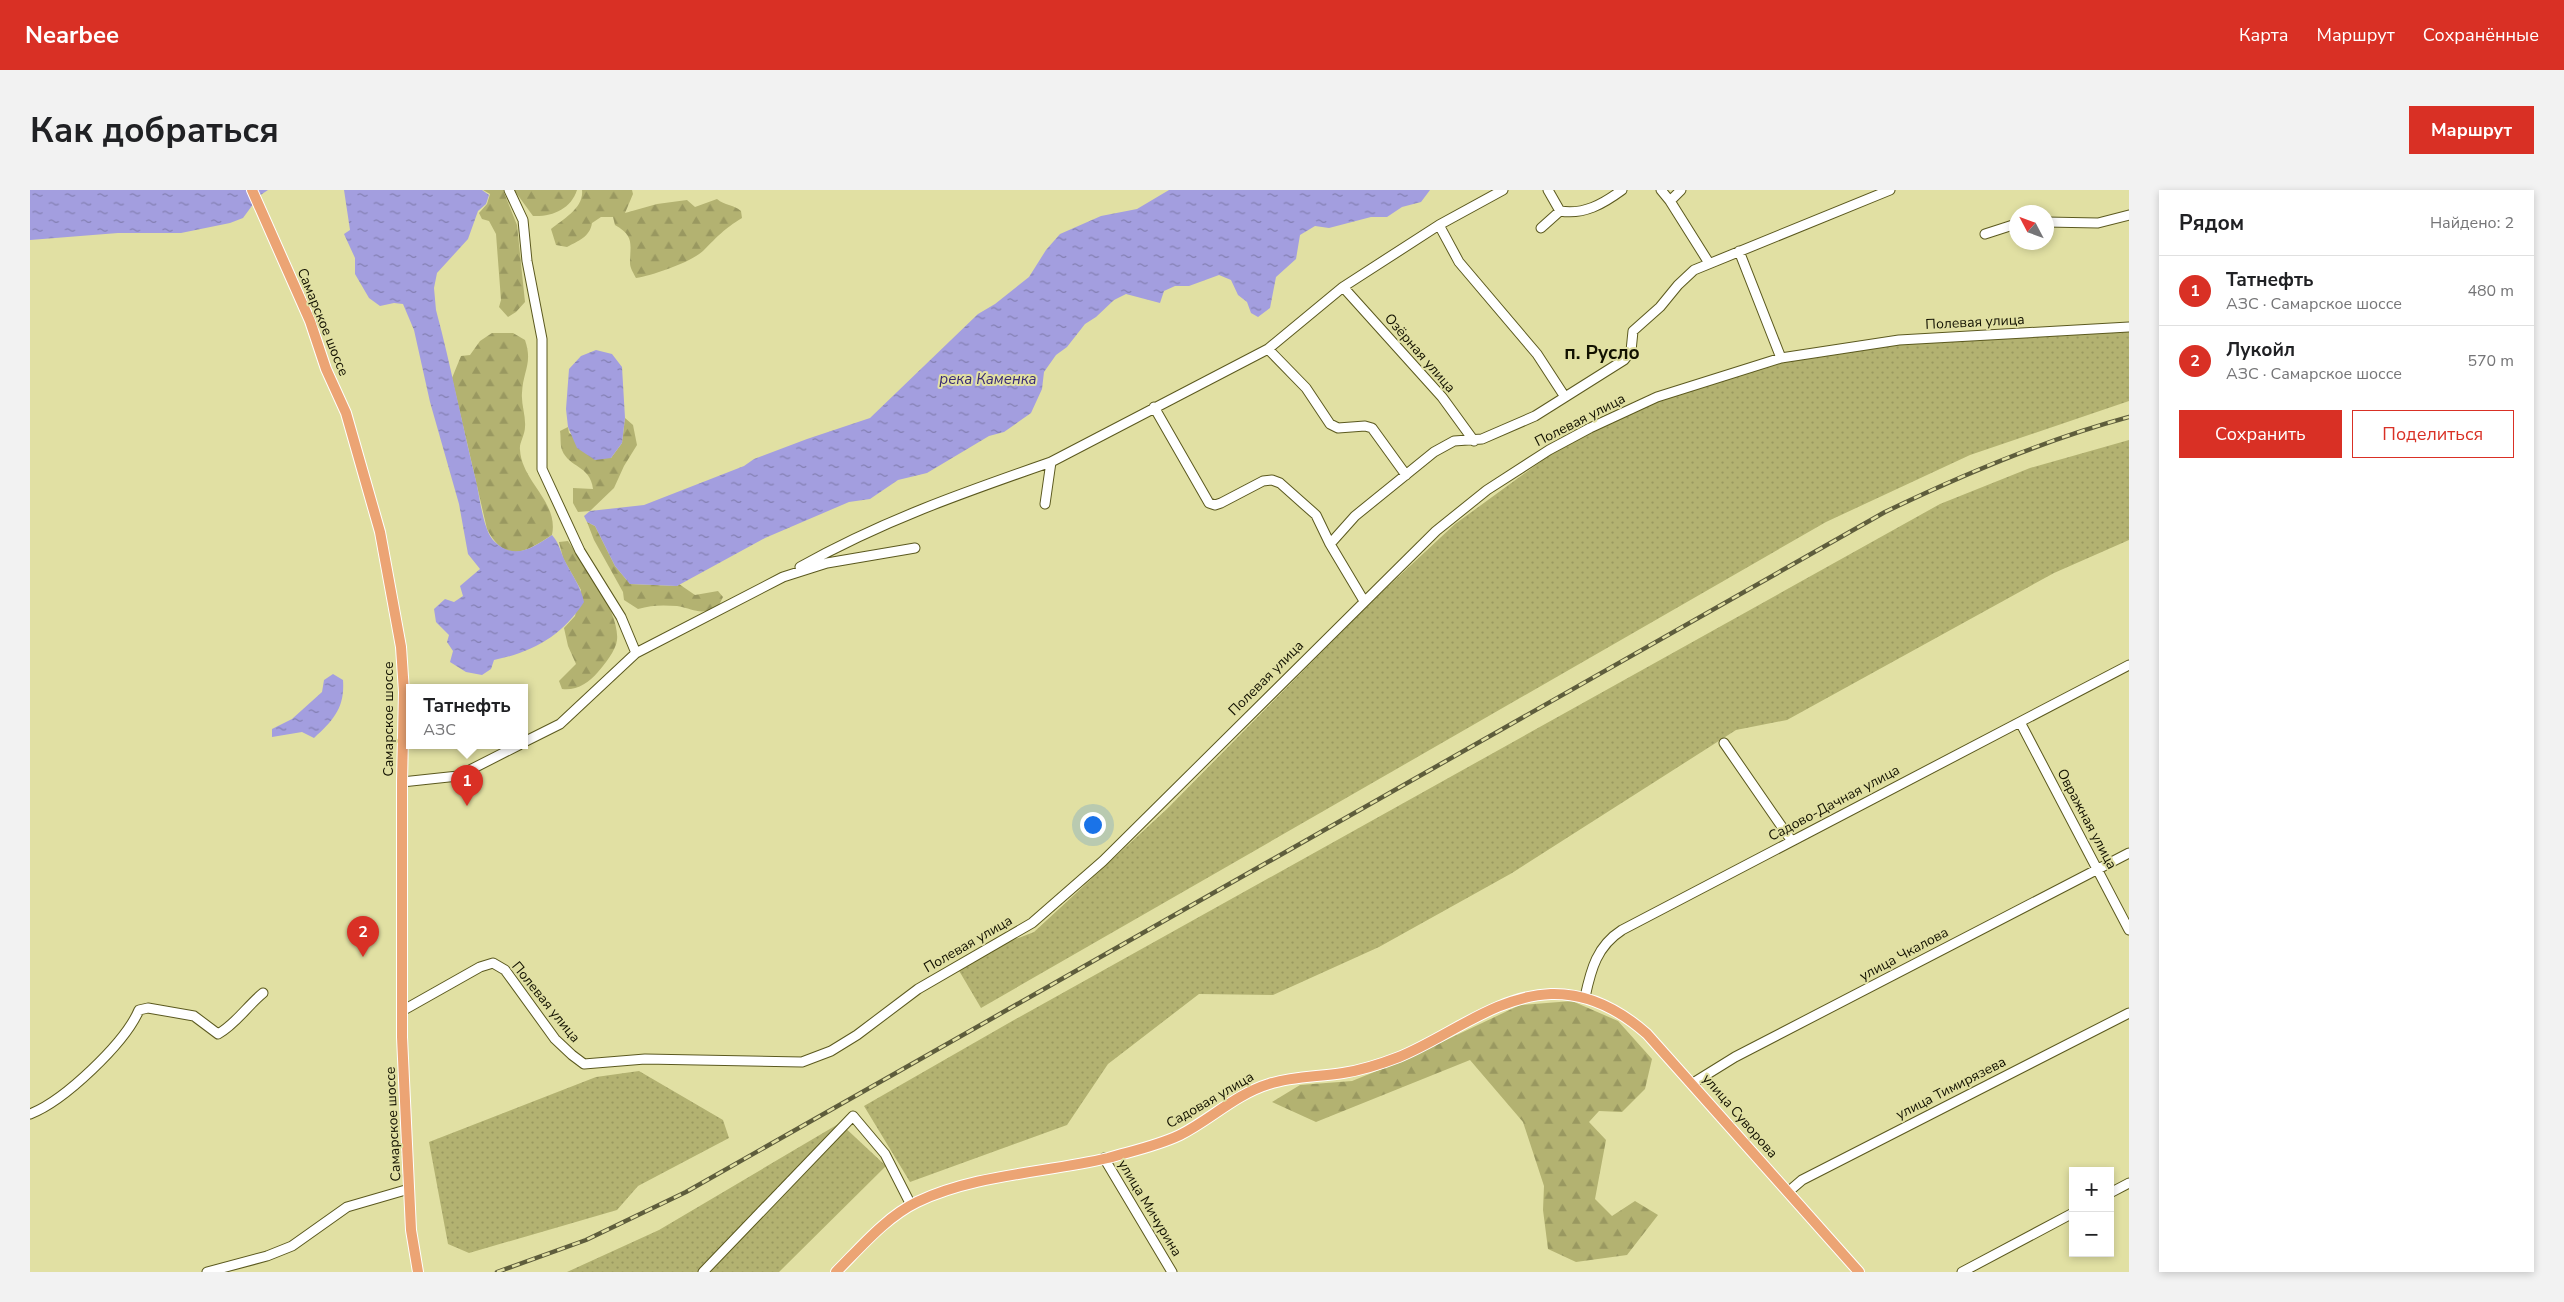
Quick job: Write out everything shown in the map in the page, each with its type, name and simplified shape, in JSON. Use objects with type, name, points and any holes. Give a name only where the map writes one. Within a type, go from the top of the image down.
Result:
[{"type":"main road","name":"Самарское шоссе","points":[[252,190],[310,321],[326,369],[346,413],[380,532],[402,665],[404,692],[402,1012],[411,1230],[418,1272]]},
{"type":"main road","name":"Садовая улица","points":[[836,1272],[888,1222],[910,1205],[931,1196],[971,1184],[1104,1158],[1154,1146],[1180,1135],[1266,1084],[1287,1078],[1344,1073],[1374,1066],[1401,1056],[1511,1003],[1534,996],[1550,994],[1585,997]]},
{"type":"main road","name":"улица Суворова","points":[[1585,997],[1606,1006],[1635,1023],[1693,1083],[1859,1272]]},
{"type":"street","points":[[509,190],[523,220],[527,261],[542,339],[542,469],[580,551],[621,617],[636,653]]},
{"type":"street","points":[[528,740],[560,724],[636,653],[783,577],[844,542],[938,501],[1051,462],[1268,349],[1343,287],[1439,225],[1503,190]]},
{"type":"street","points":[[1548,190],[1560,211]]},
{"type":"street","points":[[1560,211],[1573,213],[1602,204],[1622,190]]},
{"type":"street","points":[[1661,190],[1709,263]]},
{"type":"street","points":[[1670,201],[1681,190]]},
{"type":"street","name":"Полевая улица","points":[[1330,544],[1355,516],[1434,452],[1454,441],[1474,441],[1535,416],[1624,360],[1632,351],[1632,337],[1637,326],[1660,307],[1685,277],[1709,263],[1890,190]]},
{"type":"street","points":[[1541,228],[1560,211]]},
{"type":"street","points":[[2054,222],[2098,223],[2129,215]]},
{"type":"street","name":"Полевая улица","points":[[1439,225],[1459,262],[1537,354],[1565,397]]},
{"type":"street","points":[[1984,234],[2009,226]]},
{"type":"street","points":[[1739,251],[1782,358]]},
{"type":"street","name":"Озёрная улица","points":[[1343,287],[1442,397],[1474,441]]},
{"type":"street","name":"Полевая улица","points":[[402,1012],[480,967],[493,964],[505,970],[555,1039],[572,1056],[584,1064],[645,1059],[802,1062],[831,1051],[857,1035],[918,989],[1032,923],[1103,861],[1436,530],[1487,490],[1549,450],[1657,397],[1782,358],[1899,340],[2129,328]]},
{"type":"street","points":[[1268,349],[1306,388],[1330,424],[1338,428],[1365,426],[1372,428],[1406,475]]},
{"type":"street","points":[[1154,407],[1209,503],[1214,505],[1222,503],[1257,484],[1272,480],[1280,483],[1316,515],[1330,544],[1364,601]]},
{"type":"street","points":[[1045,504],[1051,462]]},
{"type":"street","points":[[783,577],[827,563],[916,548]]},
{"type":"street","name":"Садово-Дачная улица","points":[[1585,997],[1595,959],[1614,935],[1791,840],[2129,665]]},
{"type":"street","name":"Овражная улица","points":[[2020,722],[2129,930]]},
{"type":"street","points":[[1724,742],[1791,840]]},
{"type":"street","points":[[402,782],[458,776],[511,749]]},
{"type":"street","name":"улица Чкалова","points":[[1693,1083],[1734,1057],[2129,853]]},
{"type":"street","points":[[30,1114],[42,1110],[68,1091],[112,1048],[139,1010],[148,1008],[194,1016],[218,1034],[230,1027],[244,1008],[262,992]]},
{"type":"street","name":"улица Тимирязева","points":[[1788,1192],[1802,1180],[2129,1013]]},
{"type":"street","points":[[703,1272],[853,1116],[885,1154],[910,1205]]},
{"type":"street","name":"улица Мичурина","points":[[1104,1158],[1172,1272]]},
{"type":"street","points":[[2114,1191],[2129,1183]]},
{"type":"street","points":[[207,1272],[284,1249],[347,1207],[409,1189]]},
{"type":"street","points":[[1962,1272],[2069,1215]]},
{"type":"green space","points":[[483,190],[503,190],[517,225],[525,302],[516,312],[508,317],[499,307],[501,300],[496,234],[489,221],[482,219],[479,213],[487,204],[490,194]]},
{"type":"green space","points":[[514,190],[577,190],[570,202],[560,211],[547,215],[533,216]]},
{"type":"green space","points":[[582,190],[632,190],[633,194],[625,213],[657,204],[687,200],[695,207],[717,199],[741,211],[742,218],[691,259],[662,271],[636,278],[630,265],[631,246],[629,237],[615,225],[613,217],[601,217],[592,223],[586,235],[567,247],[556,245],[551,229],[576,208],[582,196]]},
{"type":"green space","points":[[2129,332],[2129,401],[1970,455],[1826,522],[981,1008],[958,969],[998,946],[1034,932],[1168,808],[1367,606],[1455,524],[1565,444],[1661,400],[1774,364],[1896,342]]},
{"type":"green space","points":[[492,333],[513,333],[525,340],[528,361],[522,397],[525,427],[520,450],[522,461],[550,512],[553,523],[552,535],[534,546],[517,552],[502,548],[487,529],[452,378],[461,356],[470,355],[480,341]]},
{"type":"green space","points":[[625,418],[633,425],[637,445],[624,466],[614,488],[590,511],[578,512],[573,503],[573,488],[593,489],[588,475],[565,456],[561,448],[560,431],[568,427],[569,433],[611,458],[622,443]]},
{"type":"green space","points":[[2129,440],[2129,540],[2054,573],[1787,720],[1736,730],[1512,873],[1379,947],[1273,995],[1199,994],[1108,1064],[1067,1125],[910,1182],[864,1106],[1007,1024],[1940,504],[2030,468]]},
{"type":"green space","points":[[587,522],[595,526],[615,566],[630,584],[677,586],[679,584],[695,595],[718,591],[723,597],[718,607],[706,611],[667,605],[638,609],[624,600],[623,592],[594,540]]},
{"type":"green space","points":[[568,541],[607,602],[613,616],[617,640],[610,657],[594,676],[582,685],[572,689],[562,689],[559,681],[576,664],[568,646],[564,628],[575,616],[581,590],[563,558],[559,542]]},
{"type":"green space","points":[[1572,1001],[1618,1021],[1652,1059],[1645,1089],[1622,1112],[1599,1111],[1589,1122],[1606,1140],[1595,1199],[1612,1216],[1635,1201],[1658,1215],[1627,1255],[1576,1262],[1548,1249],[1543,1210],[1544,1186],[1523,1122],[1470,1060],[1316,1122],[1272,1102],[1300,1085],[1352,1081],[1404,1060],[1520,1005]]},
{"type":"green space","points":[[639,1071],[723,1120],[729,1138],[638,1186],[617,1210],[469,1253],[448,1244],[429,1142],[596,1077]]},
{"type":"green space","points":[[840,1123],[886,1166],[779,1272],[567,1272],[659,1230]]},
{"type":"water","points":[[30,190],[268,190],[259,196],[243,218],[230,223],[181,233],[118,233],[30,240]]},
{"type":"water","points":[[344,190],[482,190],[489,195],[486,204],[478,211],[468,239],[437,273],[434,288],[436,310],[452,374],[482,514],[491,537],[502,548],[510,551],[524,550],[552,535],[578,585],[584,602],[566,624],[545,641],[508,657],[494,660],[491,669],[482,675],[466,672],[450,662],[453,651],[447,642],[449,635],[436,622],[434,609],[445,599],[454,602],[463,596],[460,586],[480,569],[468,554],[459,504],[430,402],[414,330],[403,304],[394,303],[380,306],[369,298],[355,274],[355,258],[344,234],[350,230]]},
{"type":"water","name":"река Каменка","points":[[1169,190],[1430,190],[1421,202],[1402,207],[1387,217],[1371,217],[1329,228],[1315,226],[1300,235],[1296,259],[1276,277],[1270,308],[1258,317],[1251,313],[1247,302],[1238,295],[1231,280],[1219,275],[1189,286],[1175,286],[1164,291],[1160,303],[1126,294],[1114,300],[1096,317],[1085,324],[1067,347],[1056,355],[1044,372],[1042,389],[1031,413],[1004,432],[989,436],[927,473],[898,480],[870,499],[849,502],[765,538],[677,586],[630,584],[615,566],[595,526],[587,522],[584,516],[590,511],[644,505],[744,466],[754,459],[870,418],[978,314],[995,304],[1029,277],[1046,250],[1060,234],[1101,216],[1137,209]]},
{"type":"water","points":[[596,350],[612,354],[622,367],[625,418],[622,443],[611,458],[595,460],[577,448],[568,427],[566,409],[569,369],[581,356]]},
{"type":"water","points":[[333,674],[343,680],[343,690],[337,712],[327,725],[314,738],[302,732],[272,737],[272,729],[292,719],[322,692],[324,680]]},
{"type":"railway","points":[[497,1272],[586,1240],[686,1192],[1885,512],[1944,484],[2035,447],[2129,417]]},
{"type":"place","name":"Татнефть","points":[[467,806]]},
{"type":"place","name":"Лукойл","points":[[363,957]]},
{"type":"district","name":"п. Русло","points":[[1602,353]]}]
